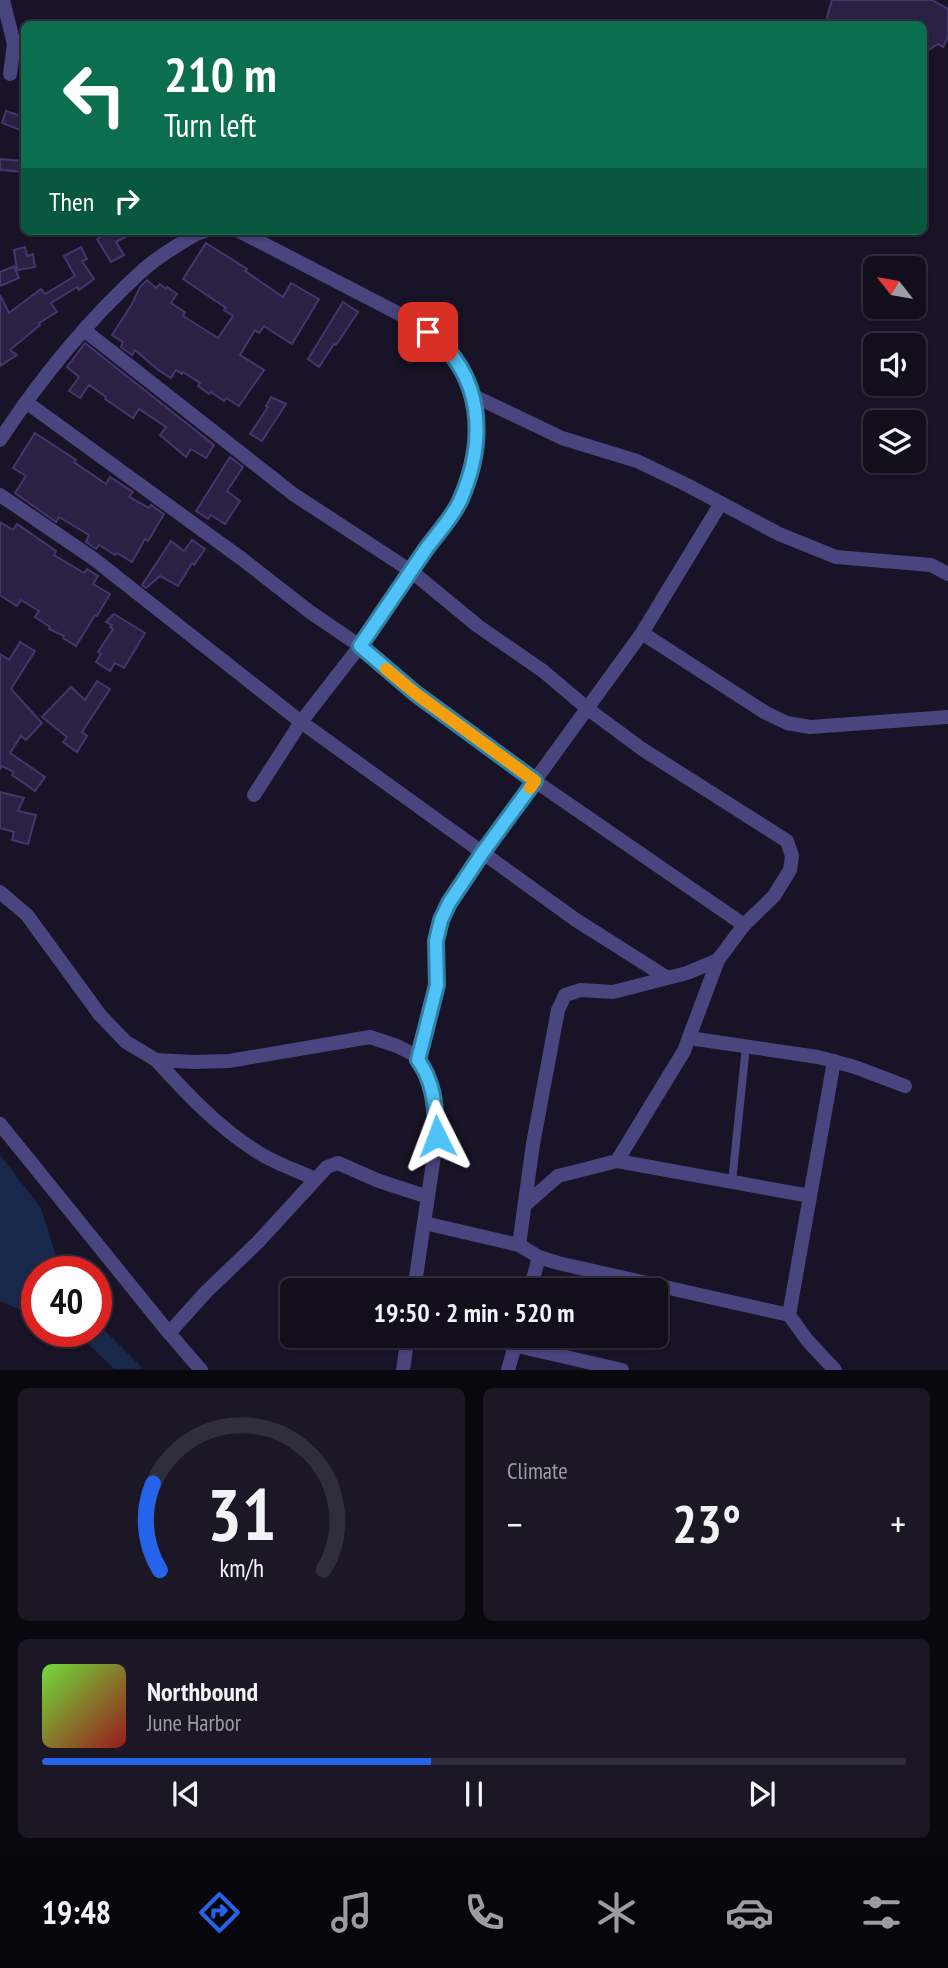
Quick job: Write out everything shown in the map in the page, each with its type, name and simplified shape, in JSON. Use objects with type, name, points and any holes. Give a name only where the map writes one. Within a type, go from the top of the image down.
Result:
[{"type":"street","points":[[3,0],[14,44],[10,74]]},
{"type":"street","points":[[0,440],[26,402],[84,330],[144,270],[195,235]]},
{"type":"street","points":[[247,235],[415,322],[441,342],[458,363],[474,396],[477,445],[459,503],[360,646],[301,722],[254,795]]},
{"type":"street","points":[[84,330],[293,494],[411,571],[478,626],[543,671],[642,749],[787,841],[792,856],[790,870],[774,896],[744,925],[718,960],[684,1051],[617,1161]]},
{"type":"street","points":[[474,396],[562,438],[637,461],[779,534],[836,557],[931,565],[948,573]]},
{"type":"street","points":[[26,402],[360,646],[415,693],[535,781],[744,925]]},
{"type":"street","points":[[0,495],[94,559],[301,722],[576,919],[666,977]]},
{"type":"street","points":[[418,1060],[437,985],[436,941],[449,903],[642,633],[721,503]]},
{"type":"street","points":[[642,633],[766,713],[786,723],[810,727],[948,716]]},
{"type":"street","points":[[0,892],[27,915],[100,1014],[126,1042],[156,1060],[219,1125],[258,1153],[315,1179]]},
{"type":"street","points":[[519,1245],[533,1144],[558,1010],[565,995],[581,990],[613,992],[687,973],[718,960]]},
{"type":"street","points":[[156,1060],[229,1060],[370,1037],[413,1054],[427,1072],[435,1099],[437,1136],[416,1278]]},
{"type":"street","points":[[689,1038],[834,1061],[905,1086]]},
{"type":"street","points":[[789,1315],[834,1061]]},
{"type":"street","points":[[0,1124],[201,1370]]},
{"type":"street","points":[[524,1205],[558,1175],[617,1161],[810,1196]]},
{"type":"street","points":[[169,1333],[327,1167],[338,1163],[379,1181],[428,1197]]},
{"type":"street","points":[[424,1223],[519,1245],[539,1257],[558,1263],[789,1315],[807,1340],[835,1370]]},
{"type":"street","points":[[533,1278],[539,1257]]},
{"type":"street","points":[[403,1370],[406,1348]]},
{"type":"street","points":[[508,1370],[514,1348]]},
{"type":"street","points":[[544,1348],[622,1370]]},
{"type":"lane","points":[[732,1182],[746,1046]]},
{"type":"water","points":[[0,1155],[41,1208],[56,1256],[21,1256],[21,1310],[0,1301]]},
{"type":"water","points":[[112,1338],[143,1369],[114,1369],[91,1347],[112,1347]]},
{"type":"building","points":[[832,0],[932,0],[948,9],[948,37],[943,47],[938,44],[927,51],[927,21],[826,21]]},
{"type":"building","points":[[6,111],[21,116],[20,130],[2,123]]},
{"type":"building","points":[[0,159],[21,161],[21,172],[0,170]]},
{"type":"building","points":[[104,235],[129,235],[116,242],[124,255],[111,262],[97,239]]},
{"type":"building","points":[[206,243],[247,269],[245,271],[283,297],[291,283],[319,299],[292,344],[264,326],[259,333],[255,330],[240,355],[264,370],[239,406],[226,398],[224,401],[211,392],[209,394],[198,386],[200,383],[183,372],[182,374],[176,370],[171,378],[135,350],[132,355],[121,347],[123,342],[112,335],[140,287],[147,280],[156,288],[160,284],[177,294],[171,303],[185,312],[183,316],[218,338],[233,316],[224,310],[226,308],[183,279]]},
{"type":"building","points":[[25,247],[27,256],[33,254],[35,267],[17,270],[14,250]]},
{"type":"building","points":[[81,247],[87,259],[82,261],[94,279],[79,290],[77,287],[51,303],[57,312],[39,323],[40,325],[10,350],[17,355],[0,366],[0,295],[9,313],[41,289],[45,294],[75,276],[64,256]]},
{"type":"building","points":[[14,266],[19,278],[0,286],[0,272]]},
{"type":"building","points":[[343,302],[358,312],[319,367],[308,359]]},
{"type":"building","points":[[85,343],[214,445],[206,458],[191,449],[186,457],[160,435],[166,427],[139,409],[133,418],[89,385],[80,398],[69,391],[79,377],[67,367]]},
{"type":"building","points":[[271,397],[286,404],[262,441],[250,434],[268,407],[266,406]]},
{"type":"building","points":[[35,433],[106,484],[110,477],[133,492],[129,497],[149,508],[151,505],[164,514],[132,562],[99,545],[96,549],[86,542],[89,535],[59,517],[56,522],[15,493],[26,476],[13,468]]},
{"type":"building","points":[[230,457],[243,467],[227,491],[240,501],[225,524],[211,515],[208,519],[196,511]]},
{"type":"building","points":[[0,522],[13,530],[17,524],[56,551],[54,555],[84,573],[87,569],[98,576],[93,584],[110,594],[76,646],[35,617],[39,611],[21,600],[17,606],[0,595]]},
{"type":"building","points":[[192,540],[205,549],[194,565],[192,563],[178,586],[160,576],[146,588],[142,585],[171,541],[184,551]]},
{"type":"building","points":[[114,614],[145,633],[124,668],[115,663],[110,671],[96,662],[101,654],[98,652],[113,629],[110,627],[112,625],[106,622]]},
{"type":"building","points":[[20,642],[35,651],[11,689],[42,723],[26,740],[21,736],[10,753],[45,777],[35,791],[12,775],[14,772],[2,766],[0,769],[0,654],[9,660]]},
{"type":"building","points":[[97,681],[110,689],[82,732],[87,736],[77,752],[63,742],[67,737],[42,717],[71,687],[85,700]]},
{"type":"building","points":[[0,792],[24,798],[18,811],[36,815],[28,844],[12,840],[14,832],[0,828]]},
{"type":"slow traffic","points":[[386,669],[535,781],[530,788]]},
{"type":"route","points":[[428,332],[441,342],[458,363],[474,396],[477,445],[459,503],[360,646],[415,693],[535,781],[483,852],[449,903],[441,920],[436,941],[437,985],[418,1060],[427,1072],[435,1099],[437,1136]]}]
